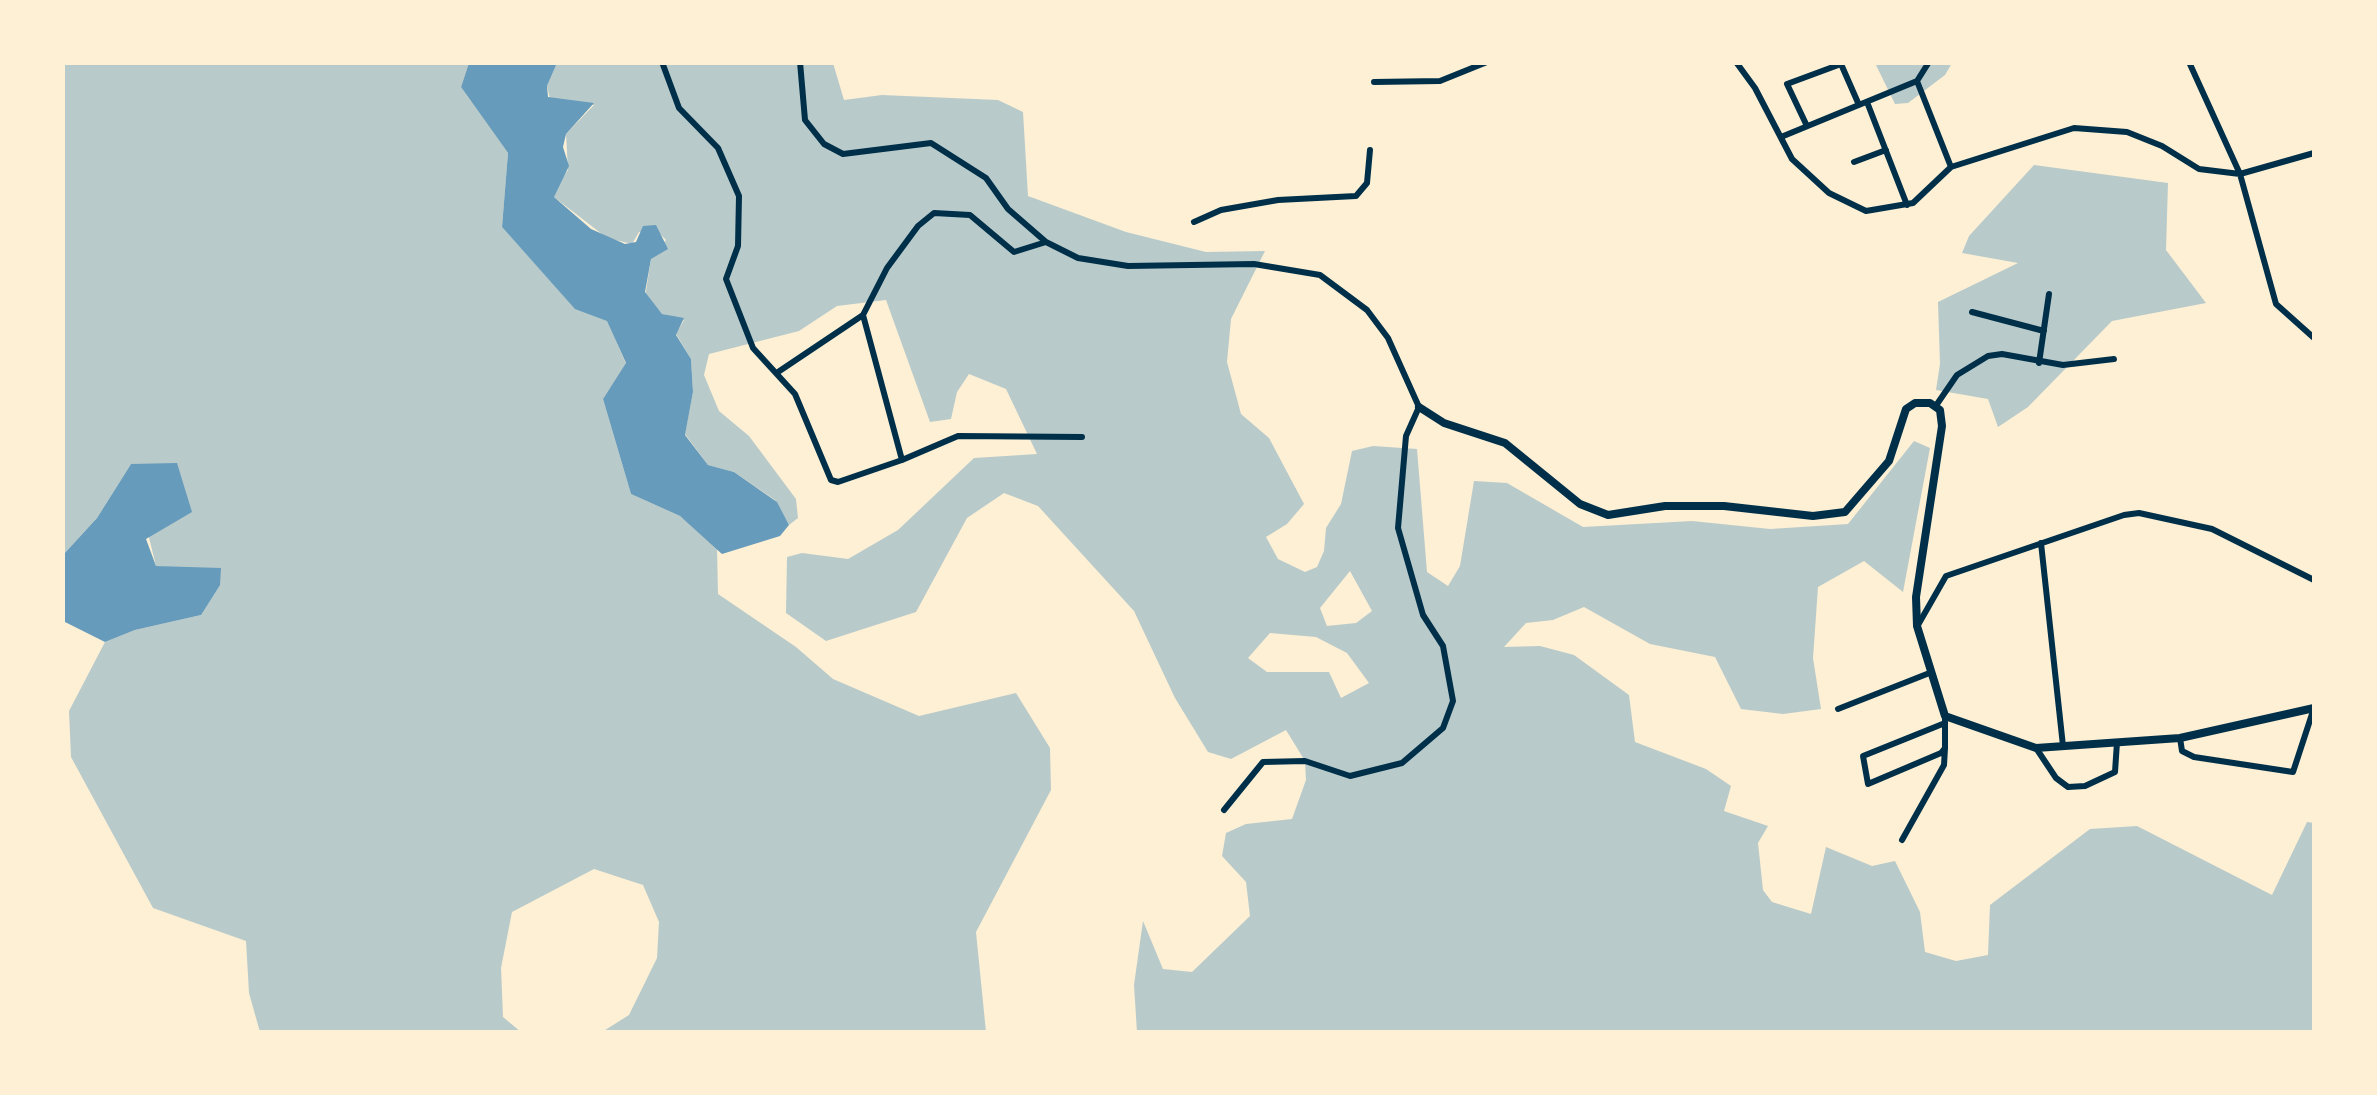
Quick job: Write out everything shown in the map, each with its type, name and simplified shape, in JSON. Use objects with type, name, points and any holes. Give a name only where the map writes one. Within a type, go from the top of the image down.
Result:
[{"type":"street","points":[[662,62],[679,108],[718,148],[729,166],[738,196],[740,223],[738,246],[726,280],[753,348],[778,372],[801,406],[831,480],[838,482],[902,460],[958,436],[1082,436]]},
{"type":"street","points":[[800,62],[805,120],[824,144],[843,154],[931,143],[986,178],[1008,209],[1046,242],[1078,258],[1128,266],[1254,264],[1320,275],[1343,289],[1378,324],[1399,360],[1419,408],[1444,423],[1505,443],[1580,504],[1608,515],[1665,506],[1724,506],[1814,516],[1845,512],[1889,460],[1906,409],[1914,403],[1935,407]]},
{"type":"street","points":[[1374,82],[1440,81],[1488,62]]},
{"type":"street","points":[[1736,62],[1756,88],[1792,159],[1846,204],[1866,211],[1907,205],[1951,167],[2074,128],[2098,127],[2144,138],[2199,169],[2240,174],[2314,153]]},
{"type":"street","points":[[1781,137],[1917,81],[1929,62]]},
{"type":"street","points":[[2189,62],[2240,174],[2276,304],[2314,338]]},
{"type":"street","points":[[1806,124],[1787,84],[1841,64],[1886,150],[1907,205]]},
{"type":"street","points":[[1917,81],[1951,167]]},
{"type":"street","points":[[1194,222],[1221,210],[1278,200],[1356,196],[1367,184],[1370,150]]},
{"type":"street","points":[[1854,162],[1886,150]]},
{"type":"street","points":[[778,372],[863,315],[887,268],[934,213],[970,215],[1014,252],[1046,242]]},
{"type":"street","points":[[2039,363],[2049,294]]},
{"type":"street","points":[[1972,312],[2044,331]]},
{"type":"street","points":[[863,315],[902,460]]},
{"type":"street","points":[[1935,407],[1957,375],[1988,356],[2002,354],[2039,363],[2114,358]]},
{"type":"street","points":[[1902,840],[1944,765],[1946,748],[1945,719],[1917,626],[1916,597],[1942,426],[1935,407]]},
{"type":"street","points":[[1224,810],[1262,762],[1305,761],[1360,776],[1402,763],[1443,728],[1453,701],[1443,646],[1422,615],[1398,528],[1406,436],[1419,408]]},
{"type":"street","points":[[1917,626],[1946,576],[2139,513],[2212,529],[2314,580]]},
{"type":"street","points":[[2041,544],[2063,746]]},
{"type":"street","points":[[1838,709],[1932,672]]},
{"type":"street","points":[[1946,748],[1868,784],[1863,756],[1945,719],[2036,748],[2180,738],[2314,708]]},
{"type":"street","points":[[2180,738],[2182,751],[2194,756],[2293,772],[2314,708]]},
{"type":"street","points":[[2036,748],[2056,778],[2068,786],[2085,786],[2115,772],[2117,742]]},
{"type":"shaded area","points":[[63,63],[469,63],[461,87],[508,153],[502,227],[575,308],[607,320],[626,364],[603,399],[631,494],[680,516],[717,546],[718,594],[796,647],[833,679],[919,716],[1016,693],[1050,748],[1051,790],[976,932],[986,1032],[602,1032],[629,1015],[657,958],[659,922],[643,885],[594,869],[512,912],[501,968],[503,1017],[521,1032],[260,1032],[249,993],[246,941],[153,908],[71,757],[69,711],[105,642],[135,630],[201,615],[177,568],[156,566],[131,464],[97,518],[63,555]]},
{"type":"shaded area","points":[[557,63],[833,63],[844,100],[882,95],[998,100],[1023,112],[1028,196],[1126,232],[1206,252],[1265,251],[1231,319],[1227,362],[1241,414],[1269,438],[1304,504],[1287,524],[1266,537],[1278,559],[1305,572],[1317,567],[1324,551],[1326,528],[1341,504],[1352,451],[1373,446],[1417,449],[1427,572],[1448,586],[1460,566],[1474,481],[1507,483],[1583,527],[1692,521],[1770,529],[1848,524],[1914,441],[1930,448],[1903,592],[1864,561],[1818,587],[1813,658],[1821,709],[1783,714],[1741,709],[1715,657],[1650,644],[1584,607],[1553,620],[1526,623],[1504,647],[1540,646],[1574,655],[1629,695],[1635,742],[1706,769],[1731,786],[1724,811],[1768,826],[1758,843],[1763,890],[1772,902],[1811,914],[1826,847],[1872,866],[1895,861],[1920,912],[1925,952],[1956,961],[1988,955],[1990,905],[2090,829],[2137,826],[2272,895],[2307,822],[2314,823],[2314,1032],[1137,1032],[1134,985],[1143,921],[1163,969],[1192,972],[1250,916],[1246,882],[1222,856],[1226,833],[1246,824],[1292,819],[1306,780],[1305,761],[1286,730],[1231,759],[1208,752],[1175,698],[1134,611],[1038,506],[1004,493],[967,518],[916,612],[826,641],[786,613],[787,557],[802,553],[848,559],[898,530],[974,458],[1037,454],[1006,389],[969,374],[957,392],[951,419],[930,422],[886,300],[837,306],[799,331],[709,354],[704,375],[719,411],[749,436],[796,499],[798,518],[789,525],[775,500],[734,472],[708,465],[685,434],[693,392],[691,359],[676,334],[684,320],[662,314],[645,297],[651,259],[666,240],[658,232],[639,232],[632,244],[607,238],[554,197],[554,189],[568,170],[566,134],[594,105],[550,99],[547,86]],"holes":[[[1350,571],[1372,611],[1356,623],[1327,626],[1320,608]],[[1270,633],[1316,637],[1347,653],[1369,683],[1341,698],[1329,672],[1267,672],[1248,658]]]},
{"type":"shaded area","points":[[1875,63],[1952,63],[1945,75],[1908,103],[1895,104]]},
{"type":"shaded area","points":[[2034,165],[2168,183],[2166,250],[2206,303],[2112,321],[2028,407],[1998,427],[1988,399],[1936,390],[1940,364],[1938,302],[2018,263],[1962,253],[1969,236]]},
{"type":"water","points":[[469,63],[557,63],[547,86],[548,97],[594,103],[566,134],[563,147],[569,166],[554,197],[591,229],[625,244],[636,242],[643,226],[656,225],[668,249],[651,259],[645,292],[662,314],[684,318],[676,335],[691,359],[693,392],[685,435],[708,465],[734,472],[777,502],[789,525],[780,536],[722,554],[680,516],[631,494],[603,399],[626,363],[607,321],[575,309],[502,227],[508,153],[461,87]]},
{"type":"water","points":[[177,463],[192,512],[146,539],[156,566],[221,568],[220,585],[201,615],[135,630],[105,642],[63,621],[63,555],[97,518],[131,464]]}]
